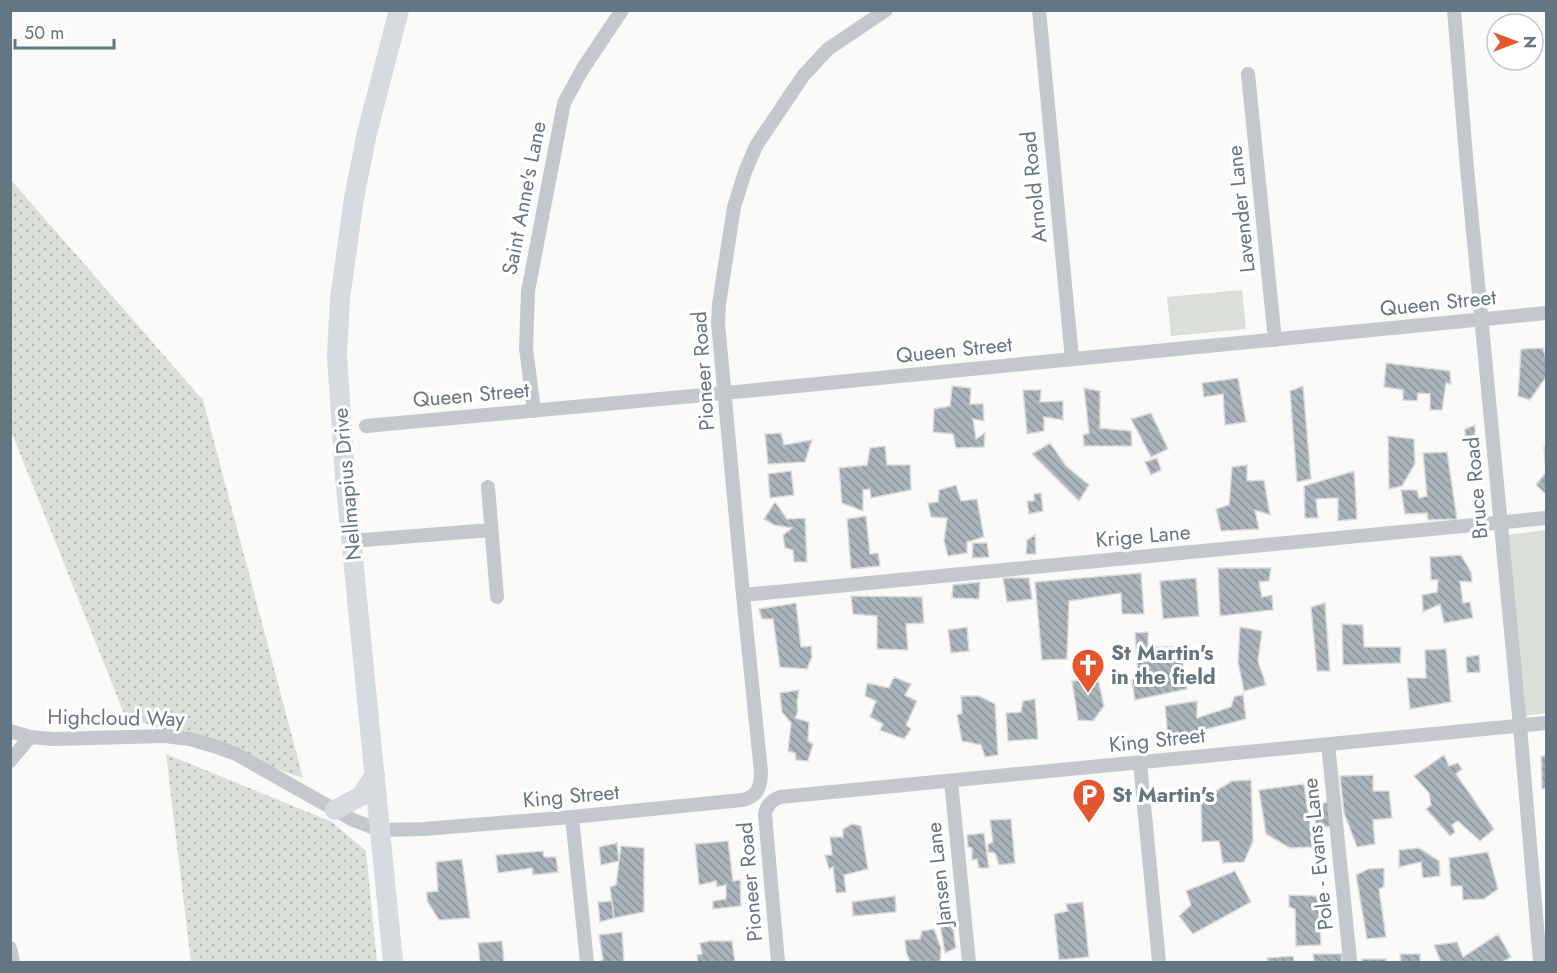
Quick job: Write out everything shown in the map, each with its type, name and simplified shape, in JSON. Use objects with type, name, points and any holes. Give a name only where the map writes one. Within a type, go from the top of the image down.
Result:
[{"type":"main road","name":"Nellmapius Drive","points":[[393,963],[351,541],[337,356],[340,299],[354,198],[367,134],[399,10]]},
{"type":"main road","points":[[335,810],[361,796],[375,775]]},
{"type":"street","name":"Saint Anne's Lane","points":[[534,411],[526,348],[528,291],[562,112],[572,86],[622,10]]},
{"type":"street","name":"Pioneer Road","points":[[759,788],[761,772],[718,308],[733,213],[745,172],[756,146],[814,63],[828,49],[886,10]]},
{"type":"street","name":"Arnold Road","points":[[1039,10],[1072,359]]},
{"type":"street","name":"Bruce Road","points":[[1454,10],[1520,726],[1542,937],[1540,963]]},
{"type":"street","name":"Lavender Lane","points":[[1248,74],[1275,340]]},
{"type":"street","name":"Queen Street","points":[[366,426],[1546,313]]},
{"type":"street","points":[[488,487],[497,597]]},
{"type":"street","name":"Krige Lane","points":[[743,595],[1546,518]]},
{"type":"street","points":[[351,541],[491,530]]},
{"type":"street","name":"King Street","points":[[772,800],[786,796],[1546,723]]},
{"type":"street","name":"Highcloud Way","points":[[10,731],[30,737],[81,739],[156,736],[189,739],[219,747],[236,754],[353,820],[380,830]]},
{"type":"street","points":[[10,761],[30,737]]},
{"type":"street","name":"Pole - Evans Lane","points":[[1328,744],[1350,960]]},
{"type":"street","points":[[1140,763],[1159,963]]},
{"type":"street","name":"Jansen Lane","points":[[951,781],[969,963]]},
{"type":"street","name":"King Street","points":[[380,830],[424,829],[572,817],[742,800],[750,799],[759,788]]},
{"type":"street","name":"Pioneer Road","points":[[772,800],[766,808],[765,815],[778,963]]},
{"type":"street","points":[[572,817],[587,963]]},
{"type":"street","points":[[10,948],[13,963]]},
{"type":"shaded area","points":[[10,179],[203,400],[303,778],[125,716],[11,431]]},
{"type":"shaded area","points":[[1242,290],[1246,329],[1171,336],[1167,297]]},
{"type":"shaded area","points":[[1546,530],[1546,713],[1524,716],[1505,535]]},
{"type":"shaded area","points":[[166,754],[332,822],[366,851],[377,962],[191,962]]},
{"type":"building","points":[[1543,348],[1546,359],[1546,377],[1530,400],[1518,396],[1521,349]]},
{"type":"building","points":[[1386,363],[1450,371],[1451,384],[1446,383],[1442,410],[1430,410],[1430,394],[1418,393],[1417,401],[1403,400],[1403,390],[1384,387]]},
{"type":"building","points":[[1238,378],[1246,422],[1225,425],[1223,394],[1204,397],[1202,383]]},
{"type":"building","points":[[952,386],[971,388],[970,404],[983,404],[984,421],[973,419],[976,439],[985,433],[984,447],[956,448],[953,434],[933,432],[934,409],[950,406]]},
{"type":"building","points":[[1303,386],[1311,479],[1297,482],[1290,391]]},
{"type":"building","points":[[1084,388],[1100,391],[1100,428],[1131,431],[1132,446],[1084,446],[1083,435],[1089,433]]},
{"type":"building","points":[[1023,390],[1041,390],[1040,402],[1063,401],[1063,420],[1044,417],[1044,431],[1027,434]]},
{"type":"building","points":[[1151,413],[1168,449],[1151,457],[1131,419]]},
{"type":"building","points":[[1475,425],[1475,438],[1465,438],[1465,429]]},
{"type":"building","points":[[781,433],[784,445],[812,440],[805,462],[768,464],[765,434]]},
{"type":"building","points":[[1388,436],[1414,439],[1415,464],[1402,486],[1389,489]]},
{"type":"building","points":[[1050,443],[1066,466],[1089,485],[1079,501],[1032,454]]},
{"type":"building","points":[[885,446],[887,465],[910,465],[911,490],[871,498],[870,489],[863,490],[863,511],[842,503],[839,468],[867,465],[870,448]]},
{"type":"building","points":[[1544,447],[1546,447],[1546,472]]},
{"type":"building","points":[[1447,452],[1457,519],[1428,520],[1427,513],[1405,514],[1401,490],[1417,490],[1419,498],[1427,496],[1423,453]]},
{"type":"building","points":[[1157,458],[1161,470],[1151,475],[1145,462]]},
{"type":"building","points":[[1247,465],[1247,481],[1264,480],[1270,515],[1255,510],[1259,529],[1221,531],[1216,509],[1229,505],[1232,467]]},
{"type":"building","points":[[791,471],[794,495],[770,498],[768,474]]},
{"type":"building","points":[[1354,471],[1357,519],[1338,521],[1338,498],[1316,499],[1318,518],[1305,518],[1304,486]]},
{"type":"building","points":[[1546,472],[1546,494],[1536,485]]},
{"type":"building","points":[[956,485],[961,501],[977,499],[984,537],[967,542],[967,553],[948,556],[944,541],[947,518],[931,517],[928,503],[938,502],[939,490]]},
{"type":"building","points":[[1041,493],[1043,511],[1029,514],[1027,501],[1034,501],[1034,494]]},
{"type":"building","points":[[775,502],[787,519],[805,518],[807,562],[794,562],[793,550],[785,548],[783,535],[792,528],[774,525],[764,519]]},
{"type":"building","points":[[866,516],[870,554],[878,553],[880,566],[851,569],[847,519]]},
{"type":"building","points":[[1035,535],[1036,554],[1026,554],[1027,540]]},
{"type":"building","points":[[973,543],[987,543],[989,557],[972,558]]},
{"type":"building","points":[[1461,555],[1471,572],[1472,582],[1460,581],[1463,603],[1470,602],[1473,618],[1444,623],[1440,604],[1423,612],[1422,595],[1437,592],[1438,580],[1431,580],[1430,557]]},
{"type":"building","points":[[1218,568],[1271,568],[1269,581],[1259,582],[1262,597],[1272,595],[1273,610],[1220,616]]},
{"type":"building","points":[[1141,573],[1144,614],[1122,614],[1121,593],[1069,601],[1067,659],[1042,660],[1035,582]]},
{"type":"building","points":[[1003,578],[1029,578],[1032,599],[1007,602]]},
{"type":"building","points":[[1196,578],[1199,616],[1163,619],[1160,581]]},
{"type":"building","points":[[980,582],[979,599],[952,598],[953,585]]},
{"type":"building","points":[[851,596],[922,597],[924,623],[906,624],[908,650],[877,649],[877,616],[853,614]]},
{"type":"building","points":[[796,603],[801,647],[811,646],[812,657],[807,669],[780,667],[773,619],[762,619],[759,609]]},
{"type":"building","points":[[1325,603],[1330,671],[1317,671],[1311,607]]},
{"type":"building","points":[[1342,624],[1363,625],[1364,647],[1401,647],[1400,663],[1343,665]]},
{"type":"building","points":[[967,627],[969,651],[951,653],[948,630]]},
{"type":"building","points":[[1240,627],[1262,631],[1258,661],[1266,685],[1244,691],[1238,662]]},
{"type":"building","points":[[1148,632],[1148,647],[1180,647],[1187,689],[1135,700],[1132,680],[1138,677],[1135,633]]},
{"type":"building","points":[[1446,649],[1451,702],[1410,709],[1407,678],[1426,678],[1425,650]]},
{"type":"building","points":[[1479,655],[1480,672],[1467,673],[1466,657]]},
{"type":"building","points":[[894,677],[911,684],[905,695],[917,701],[906,725],[911,729],[904,739],[880,730],[883,724],[870,717],[876,701],[865,696],[867,683],[889,688]]},
{"type":"building","name":"St Martin's in the field","points":[[1098,679],[1104,706],[1093,721],[1078,720],[1072,681]]},
{"type":"building","points":[[799,690],[798,711],[795,718],[809,722],[808,741],[813,744],[808,761],[796,760],[795,753],[788,751],[791,723],[782,712],[780,693]]},
{"type":"building","points":[[1243,694],[1246,719],[1168,739],[1165,706],[1197,701],[1197,718],[1231,707],[1234,697]]},
{"type":"building","points":[[961,696],[979,696],[995,704],[998,755],[985,757],[981,745],[962,741],[957,715],[962,713]]},
{"type":"building","points":[[1035,699],[1038,739],[1008,741],[1006,713],[1021,712],[1023,701]]},
{"type":"building","points":[[1444,755],[1449,766],[1458,763],[1462,769],[1456,774],[1494,829],[1480,841],[1458,821],[1452,825],[1455,832],[1450,836],[1426,809],[1431,805],[1429,793],[1414,776]]},
{"type":"building","points":[[1541,756],[1546,756],[1546,788],[1542,789]]},
{"type":"building","points":[[1373,775],[1373,791],[1389,791],[1392,818],[1373,820],[1375,844],[1357,847],[1344,813],[1340,776]]},
{"type":"building","points":[[1251,780],[1253,841],[1244,862],[1223,863],[1219,841],[1202,842],[1201,800],[1232,781]]},
{"type":"building","points":[[1304,784],[1313,847],[1290,848],[1266,834],[1259,790]]},
{"type":"building","points":[[1329,802],[1331,826],[1316,829],[1314,805]]},
{"type":"building","points":[[1011,819],[1015,863],[999,865],[995,853],[988,852],[988,844],[993,842],[990,820]]},
{"type":"building","points":[[852,824],[861,826],[868,869],[844,875],[846,892],[836,893],[833,867],[829,869],[825,855],[832,855],[830,837],[843,837],[843,829]]},
{"type":"building","points":[[984,833],[989,868],[979,868],[977,859],[972,860],[972,848],[968,847],[967,835]]},
{"type":"building","points":[[728,841],[733,881],[740,880],[741,906],[713,909],[713,901],[726,899],[726,885],[717,887],[716,881],[699,885],[695,844]]},
{"type":"building","points":[[617,843],[619,861],[601,865],[599,847]]},
{"type":"building","points":[[621,846],[644,848],[644,912],[614,918],[610,887],[616,885]]},
{"type":"building","points":[[1419,848],[1439,861],[1440,876],[1423,878],[1421,862],[1399,867],[1399,850]]},
{"type":"building","points":[[543,851],[544,857],[556,857],[558,872],[533,875],[532,868],[498,873],[496,855]]},
{"type":"building","points":[[1488,852],[1498,889],[1484,899],[1463,900],[1462,886],[1451,886],[1449,858]]},
{"type":"building","points":[[462,859],[470,918],[439,920],[427,901],[427,892],[438,891],[436,862]]},
{"type":"building","points":[[1384,868],[1384,887],[1379,889],[1386,937],[1367,939],[1356,875],[1368,869]]},
{"type":"building","points":[[1235,871],[1251,902],[1193,934],[1179,916],[1191,905],[1186,891]]},
{"type":"building","points":[[1289,895],[1318,896],[1321,945],[1296,946],[1295,909],[1289,907]]},
{"type":"building","points":[[895,896],[896,912],[853,916],[852,902]]},
{"type":"building","points":[[612,901],[614,918],[600,922],[598,902]]},
{"type":"building","points":[[1083,902],[1089,957],[1059,960],[1054,914],[1068,911],[1066,904]]},
{"type":"building","points":[[937,907],[950,907],[956,948],[945,953]]},
{"type":"building","points":[[934,929],[941,948],[940,962],[910,962],[905,940],[920,939],[922,931]]},
{"type":"building","points":[[622,932],[624,962],[600,962],[603,959],[599,935]]},
{"type":"building","points":[[1498,934],[1511,957],[1503,962],[1441,962],[1434,945],[1457,942],[1463,957]]},
{"type":"building","points":[[502,941],[504,962],[480,962],[478,943]]},
{"type":"building","points":[[732,941],[735,962],[698,962],[697,955],[702,954],[700,943]]},
{"type":"building","points":[[1313,954],[1342,954],[1342,962],[1314,962]]},
{"type":"building","points":[[1400,954],[1420,954],[1420,962],[1401,962]]},
{"type":"building","points":[[1293,956],[1294,962],[1268,962],[1267,958]]},
{"type":"building","points":[[1362,959],[1386,959],[1386,962],[1362,962]]},
{"type":"place","name":"St Martin's in the field","points":[[1088,694]]},
{"type":"place","name":"St Martin's","points":[[1089,824]]}]
